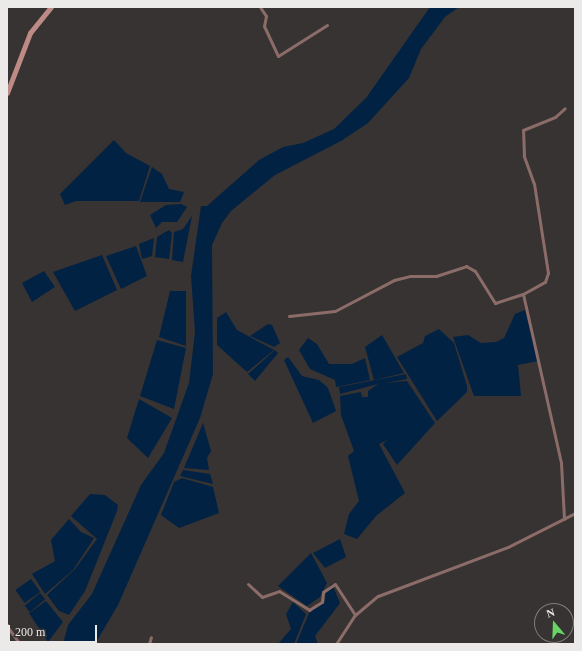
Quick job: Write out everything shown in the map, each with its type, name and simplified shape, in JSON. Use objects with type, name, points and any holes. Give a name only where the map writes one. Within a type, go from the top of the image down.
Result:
[{"type":"street","points":[[7,93],[30,33],[51,7]]},
{"type":"street","points":[[260,7],[266,16],[264,26],[278,56],[326,25]]},
{"type":"street","points":[[289,316],[335,311],[394,280],[410,276],[436,276],[466,266],[475,271],[495,303],[523,294],[545,282],[548,273],[534,184],[524,156],[523,130],[555,117],[565,108]]},
{"type":"street","points":[[523,294],[561,463],[564,519]]},
{"type":"street","points":[[336,644],[355,615],[378,596],[508,547],[575,514]]},
{"type":"street","points":[[248,584],[262,597],[279,591],[309,610],[322,602],[323,592],[335,584],[355,615]]},
{"type":"street","points":[[8,628],[20,644]]},
{"type":"street","points":[[149,644],[150,637]]},
{"type":"water","points":[[430,7],[459,7],[445,17],[421,49],[409,78],[368,123],[341,141],[275,175],[231,211],[222,223],[212,245],[213,374],[200,418],[118,605],[95,644],[63,644],[68,625],[92,594],[141,485],[164,453],[189,383],[195,332],[191,276],[201,206],[207,206],[259,160],[283,147],[303,143],[334,129],[366,98]]},
{"type":"water","points":[[114,140],[126,153],[150,166],[139,201],[76,201],[65,205],[60,194]]},
{"type":"water","points":[[152,167],[162,174],[169,189],[184,192],[180,202],[140,202]]},
{"type":"water","points":[[181,204],[187,207],[177,222],[162,222],[156,228],[150,215],[166,205]]},
{"type":"water","points":[[192,216],[183,262],[172,260],[174,232],[183,229]]},
{"type":"water","points":[[169,230],[172,233],[169,259],[155,257],[157,237]]},
{"type":"water","points":[[154,238],[152,256],[142,259],[139,244]]},
{"type":"water","points":[[136,246],[147,276],[121,289],[106,256]]},
{"type":"water","points":[[102,255],[117,290],[75,311],[53,272]]},
{"type":"water","points":[[44,271],[55,287],[32,302],[22,283]]},
{"type":"water","points":[[170,291],[186,291],[186,346],[159,337]]},
{"type":"water","points":[[525,310],[538,361],[518,365],[521,396],[474,396],[453,337],[468,335],[481,343],[496,342],[504,338],[515,314]]},
{"type":"water","points":[[226,312],[237,330],[274,350],[247,372],[217,345],[217,318]]},
{"type":"water","points":[[268,324],[272,325],[280,343],[274,347],[250,336]]},
{"type":"water","points":[[439,329],[454,343],[467,386],[467,392],[437,421],[397,357],[423,343],[425,336]]},
{"type":"water","points":[[382,335],[404,373],[374,380],[365,347]]},
{"type":"water","points":[[308,338],[317,344],[329,364],[352,364],[365,358],[370,380],[336,387],[335,380],[310,369],[299,350]]},
{"type":"water","points":[[157,340],[186,348],[174,409],[140,396]]},
{"type":"water","points":[[275,350],[278,353],[255,381],[248,374]]},
{"type":"water","points":[[288,357],[302,376],[319,380],[328,388],[336,411],[313,423],[284,360]]},
{"type":"water","points":[[406,374],[407,379],[386,383],[407,381],[435,423],[397,465],[383,444],[387,440],[379,444],[405,493],[376,516],[357,539],[344,534],[349,514],[359,501],[348,456],[354,451],[341,415],[340,396],[361,392],[362,397],[368,397],[368,391],[378,384],[340,394],[339,387]]},
{"type":"water","points":[[139,399],[172,418],[148,458],[127,438]]},
{"type":"water","points":[[203,423],[211,451],[207,458],[209,470],[184,468]]},
{"type":"water","points":[[183,470],[210,474],[213,484],[180,476]]},
{"type":"water","points":[[182,478],[213,487],[219,513],[179,528],[161,515],[174,482]]},
{"type":"water","points":[[90,494],[105,495],[118,505],[117,511],[85,591],[69,615],[59,611],[47,595],[75,569],[97,539],[71,516]]},
{"type":"water","points":[[69,519],[81,532],[94,538],[73,570],[45,594],[32,574],[55,561],[51,540]]},
{"type":"water","points":[[340,539],[346,557],[325,568],[313,553]]},
{"type":"water","points":[[311,553],[327,583],[320,597],[307,606],[278,586]]},
{"type":"water","points":[[31,579],[40,592],[25,603],[15,590]]},
{"type":"water","points":[[332,584],[340,603],[315,636],[318,644],[296,644],[310,611],[325,601],[326,590]]},
{"type":"water","points":[[40,593],[45,599],[30,612],[25,606]]},
{"type":"water","points":[[46,601],[63,622],[48,642],[29,613]]},
{"type":"water","points":[[293,602],[306,614],[294,644],[278,644],[291,629],[286,614]]}]
